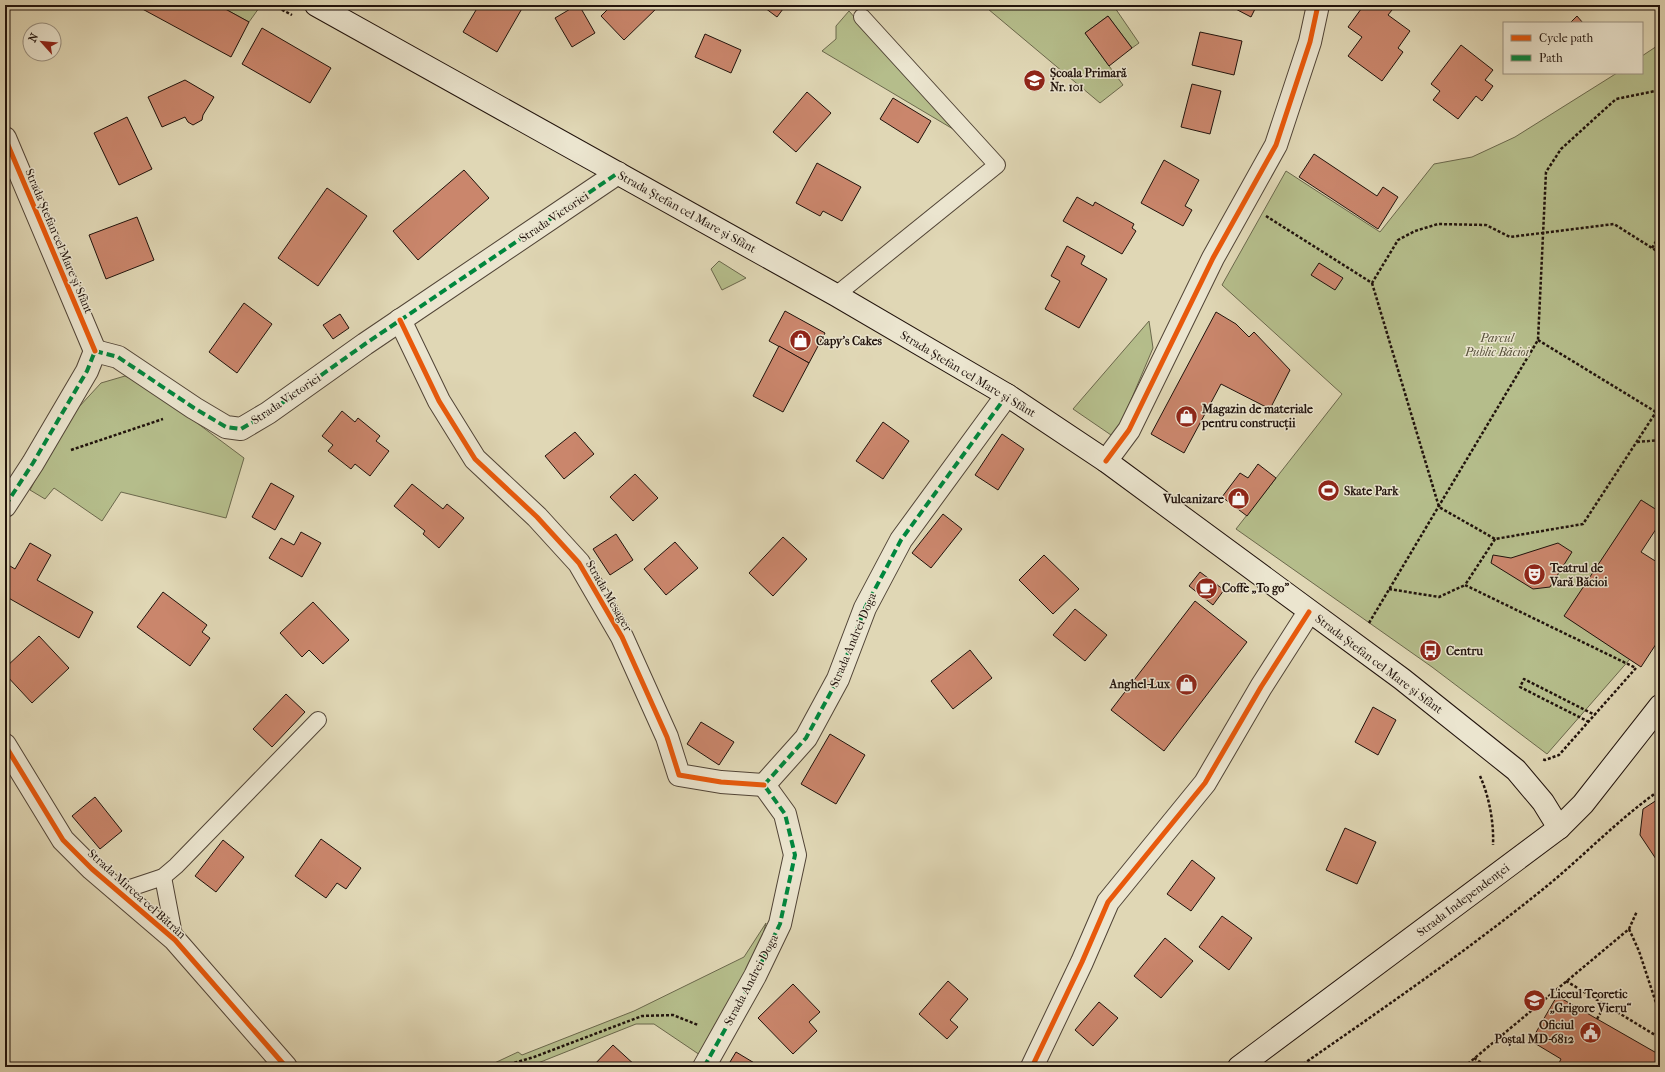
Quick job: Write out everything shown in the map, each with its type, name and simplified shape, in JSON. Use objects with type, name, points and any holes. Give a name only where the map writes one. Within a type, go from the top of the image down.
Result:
[{"type":"street","name":"Strada Ștefan cel Mare și Sfânt","points":[[316,5],[836,295],[1007,395],[1106,462],[1402,679],[1516,770],[1543,802],[1560,828]]},
{"type":"street","points":[[1106,462],[1129,430],[1213,258],[1276,145],[1310,42],[1318,5]]},
{"type":"street","name":"Strada Ștefan cel Mare și Sfânt","points":[[5,138],[95,351]]},
{"type":"street","name":"Strada Victoriei","points":[[95,351],[118,357],[194,408],[226,427],[241,429],[268,413],[400,320],[618,173]]},
{"type":"street","name":"Strada Mesager","points":[[400,320],[439,401],[475,459],[537,517],[579,563],[622,637],[667,736],[679,775],[721,782],[764,786]]},
{"type":"street","points":[[5,506],[33,463],[87,371],[95,351]]},
{"type":"street","name":"Strada Andrei Doga","points":[[704,1067],[755,976],[780,924],[795,856],[785,814],[764,786],[809,731],[838,679],[865,608],[901,540],[1007,395]]},
{"type":"street","points":[[1032,1067],[1082,962],[1108,902],[1205,783],[1261,687],[1309,612]]},
{"type":"street","name":"Strada Independenței","points":[[1239,1067],[1560,828],[1583,804],[1660,706]]},
{"type":"street","name":"Strada Mircea cel Bătrân","points":[[5,745],[63,840],[92,869],[175,940],[286,1067]]},
{"type":"lane","points":[[836,295],[997,165],[862,17]]},
{"type":"lane","name":"Strada Mircea cel Bătrân","points":[[118,892],[163,877],[176,866],[318,720]]},
{"type":"lane","name":"Strada Mircea cel Bătrân","points":[[163,877],[175,940]]},
{"type":"path","points":[[273,5],[294,16]]},
{"type":"path","points":[[1368,624],[1538,340],[1546,172],[1561,149],[1616,100],[1660,90]]},
{"type":"path","points":[[1244,202],[1372,283],[1439,507],[1495,539],[1583,524],[1660,406]]},
{"type":"path","points":[[1372,283],[1398,240],[1415,231],[1438,224],[1486,225],[1510,237],[1614,224],[1660,253]]},
{"type":"path","points":[[1652,248],[1660,235]]},
{"type":"path","points":[[1538,340],[1656,412]]},
{"type":"path","points":[[70,451],[194,408]]},
{"type":"path","points":[[1636,442],[1660,440]]},
{"type":"path","points":[[1389,589],[1439,597],[1465,585],[1495,539]]},
{"type":"path","points":[[1465,585],[1636,668],[1559,755],[1545,760],[1539,758]]},
{"type":"path","points":[[1589,722],[1520,687],[1524,679],[1595,715]]},
{"type":"path","points":[[1478,771],[1486,788],[1493,833],[1493,850]]},
{"type":"path","points":[[1299,1067],[1411,989],[1542,890],[1632,810],[1660,790]]},
{"type":"path","points":[[1464,1067],[1629,929],[1637,911]]},
{"type":"path","points":[[1629,929],[1639,951],[1660,1015]]},
{"type":"path","points":[[1566,982],[1660,1038]]},
{"type":"path","points":[[1597,1019],[1605,1005]]},
{"type":"path","points":[[500,1067],[534,1057],[642,1016],[673,1015],[722,1034]]},
{"type":"path","points":[[1474,1058],[1488,1067]]},
{"type":"green space","points":[[218,5],[241,5],[246,8],[259,8],[249,22]]},
{"type":"green space","points":[[991,5],[1113,5],[1139,43],[1132,48],[1108,16],[1085,33],[1123,85],[1100,103],[988,9]]},
{"type":"green space","points":[[849,11],[953,129],[822,51],[836,39],[836,26]]},
{"type":"green space","name":"Parcul Public Băcioi","points":[[1660,44],[1660,131],[1658,134],[1660,136],[1660,512],[1641,500],[1565,616],[1630,659],[1547,754],[1432,667],[1236,529],[1342,394],[1222,285],[1286,171],[1380,232],[1434,164],[1472,157],[1515,137],[1615,74],[1643,74],[1643,55]]},
{"type":"green space","points":[[719,261],[746,278],[722,290],[711,269]]},
{"type":"green space","points":[[1149,321],[1153,348],[1120,426],[1111,435],[1073,409]]},
{"type":"green space","points":[[125,376],[146,385],[244,458],[226,518],[121,492],[102,521],[54,488],[45,499],[30,490],[66,421],[101,383]]},
{"type":"green space","points":[[766,923],[757,958],[700,1055],[654,1024],[636,1024],[533,1065],[523,1067],[486,1067],[518,1052],[522,1055],[634,1011],[744,957]]},
{"type":"building","points":[[135,5],[218,5],[249,22],[231,57]]},
{"type":"building","points":[[479,5],[524,5],[497,52],[463,32]]},
{"type":"building","points":[[579,5],[595,33],[572,47],[555,18]]},
{"type":"building","points":[[612,5],[660,5],[624,40],[601,16]]},
{"type":"building","points":[[761,5],[786,5],[777,17]]},
{"type":"building","points":[[1228,5],[1257,5],[1251,17]]},
{"type":"building","points":[[1364,5],[1396,5],[1388,15],[1410,31],[1398,48],[1403,52],[1382,81],[1348,56],[1362,37],[1348,27]]},
{"type":"building","points":[[1554,5],[1563,5],[1561,9]]},
{"type":"building","points":[[1108,16],[1132,48],[1109,66],[1085,33]]},
{"type":"building","points":[[1577,16],[1582,22],[1571,22]]},
{"type":"building","points":[[262,28],[331,68],[310,103],[242,64]]},
{"type":"building","points":[[1200,32],[1242,41],[1234,75],[1192,65]]},
{"type":"building","points":[[705,34],[741,50],[731,73],[695,57]]},
{"type":"building","points":[[1461,45],[1493,70],[1485,80],[1493,86],[1482,101],[1476,96],[1458,119],[1433,100],[1440,91],[1431,84]]},
{"type":"building","points":[[185,80],[214,97],[203,115],[202,120],[193,125],[188,122],[185,117],[162,127],[148,97]]},
{"type":"building","points":[[1192,84],[1221,91],[1210,134],[1181,127]]},
{"type":"building","points":[[807,92],[831,113],[796,152],[773,132]]},
{"type":"building","points":[[893,98],[931,121],[918,143],[880,119]]},
{"type":"building","points":[[127,117],[152,169],[119,185],[94,133]]},
{"type":"building","points":[[1314,154],[1377,196],[1383,187],[1398,197],[1378,229],[1299,177]]},
{"type":"building","points":[[1164,160],[1199,180],[1185,206],[1192,210],[1183,226],[1141,203]]},
{"type":"building","points":[[817,163],[861,187],[842,221],[823,211],[820,216],[796,203]]},
{"type":"building","points":[[464,170],[489,198],[418,260],[393,231]]},
{"type":"building","points":[[327,188],[367,216],[318,286],[278,258]]},
{"type":"building","points":[[1077,197],[1093,206],[1095,202],[1134,224],[1132,228],[1136,231],[1122,254],[1063,221]]},
{"type":"building","points":[[137,217],[154,260],[106,279],[89,235]]},
{"type":"building","points":[[1067,246],[1085,256],[1081,264],[1107,279],[1079,328],[1045,309],[1060,281],[1051,276]]},
{"type":"building","points":[[1319,263],[1343,278],[1335,290],[1311,275]]},
{"type":"building","points":[[244,303],[272,324],[237,373],[209,352]]},
{"type":"building","points":[[785,311],[825,333],[809,363],[769,341]]},
{"type":"building","points":[[1216,312],[1236,324],[1249,337],[1254,332],[1290,370],[1270,409],[1221,384],[1184,453],[1151,434]]},
{"type":"building","points":[[340,314],[349,328],[333,339],[323,325]]},
{"type":"building","points":[[779,346],[809,363],[783,412],[753,396]]},
{"type":"building","points":[[342,411],[355,422],[358,418],[380,436],[376,441],[389,451],[370,476],[355,464],[351,469],[328,451],[333,445],[322,436]]},
{"type":"building","points":[[883,422],[909,441],[883,479],[856,461]]},
{"type":"building","points":[[575,432],[594,454],[564,479],[545,456]]},
{"type":"building","points":[[1002,434],[1024,449],[998,490],[975,475]]},
{"type":"building","points":[[1258,464],[1276,478],[1247,516],[1222,497],[1240,473],[1248,478]]},
{"type":"building","points":[[635,474],[658,498],[633,521],[610,497]]},
{"type":"building","points":[[271,483],[294,496],[275,530],[252,517]]},
{"type":"building","points":[[412,484],[443,509],[447,504],[464,518],[439,548],[423,534],[425,531],[394,506]]},
{"type":"building","points":[[1641,500],[1660,512],[1660,523],[1641,552],[1660,564],[1660,638],[1641,667],[1564,616]]},
{"type":"building","points":[[943,514],[962,529],[931,568],[912,553]]},
{"type":"building","points":[[301,532],[321,543],[302,577],[269,558],[281,538],[294,545]]},
{"type":"building","points":[[616,534],[633,560],[610,575],[593,549]]},
{"type":"building","points":[[783,537],[807,559],[773,596],[749,573]]},
{"type":"building","points":[[675,542],[698,568],[666,595],[644,569]]},
{"type":"building","points":[[30,543],[51,555],[37,580],[93,612],[79,638],[5,596],[5,563],[15,569]]},
{"type":"building","name":"Teatrul de Vară Băcioi","points":[[1558,543],[1572,552],[1550,587],[1533,589],[1491,563],[1493,555],[1511,558]]},
{"type":"building","points":[[1044,555],[1079,589],[1053,614],[1019,580]]},
{"type":"building","points":[[1200,572],[1224,590],[1213,605],[1189,586]]},
{"type":"building","points":[[163,592],[207,625],[202,632],[210,638],[190,666],[137,627]]},
{"type":"building","points":[[1195,601],[1247,642],[1164,751],[1111,710]]},
{"type":"building","points":[[313,602],[349,640],[323,664],[309,650],[302,657],[280,633]]},
{"type":"building","points":[[1075,609],[1107,635],[1085,661],[1053,635]]},
{"type":"building","points":[[39,636],[69,668],[32,703],[5,674],[5,668]]},
{"type":"building","points":[[970,650],[992,678],[953,709],[931,681]]},
{"type":"building","points":[[286,694],[305,712],[272,747],[253,729]]},
{"type":"building","points":[[1373,707],[1396,720],[1378,755],[1355,742]]},
{"type":"building","points":[[701,722],[734,742],[719,765],[687,744]]},
{"type":"building","points":[[830,734],[865,755],[836,804],[801,784]]},
{"type":"building","points":[[95,797],[122,831],[100,849],[72,816]]},
{"type":"building","points":[[1660,798],[1660,865],[1640,835],[1643,809]]},
{"type":"building","points":[[1345,828],[1376,842],[1357,884],[1326,870]]},
{"type":"building","points":[[321,839],[361,868],[346,889],[337,883],[326,898],[295,876]]},
{"type":"building","points":[[223,840],[244,857],[216,892],[195,876]]},
{"type":"building","points":[[1192,860],[1215,878],[1191,911],[1167,894]]},
{"type":"building","points":[[1222,916],[1252,938],[1229,970],[1199,947]]},
{"type":"building","points":[[1165,938],[1193,961],[1161,998],[1134,976]]},
{"type":"building","points":[[948,981],[968,999],[950,1020],[958,1027],[947,1039],[919,1014]]},
{"type":"building","points":[[793,984],[820,1012],[809,1022],[817,1031],[793,1054],[758,1018]]},
{"type":"building","points":[[1557,996],[1660,1055],[1660,1067],[1557,1067],[1561,1059],[1531,1041]]},
{"type":"building","points":[[1099,1002],[1118,1018],[1093,1046],[1075,1030]]},
{"type":"building","points":[[613,1045],[637,1067],[592,1067]]},
{"type":"building","points":[[736,1052],[761,1067],[727,1067]]},
{"type":"marked path","points":[[95,351],[118,357],[194,408],[226,427],[241,429],[268,413],[365,344],[618,173]]},
{"type":"marked path","points":[[5,506],[33,463],[87,371],[95,351]]},
{"type":"marked path","points":[[764,785],[806,738],[838,679],[865,608],[901,540],[1007,395]]},
{"type":"marked path","points":[[704,1067],[755,976],[780,924],[795,855],[785,814],[764,785]]},
{"type":"cycle path","points":[[1106,461],[1129,430],[1213,258],[1276,145],[1310,42],[1318,5]]},
{"type":"cycle path","points":[[5,138],[95,351]]},
{"type":"cycle path","points":[[400,320],[439,401],[475,459],[537,517],[579,563],[622,637],[667,737],[679,775],[721,782],[764,785]]},
{"type":"cycle path","points":[[1032,1067],[1082,962],[1108,902],[1205,783],[1261,687],[1309,612]]},
{"type":"cycle path","points":[[5,745],[63,840],[92,869],[175,940],[286,1067]]},
{"type":"place","name":"Școala Primară Nr. 101","points":[[1034,80]]},
{"type":"place","name":"Capy's Cakes","points":[[800,341]]},
{"type":"place","name":"Magazin de materiale pentru construcții","points":[[1187,416]]},
{"type":"place","name":"Skate Park","points":[[1329,491]]},
{"type":"place","name":"Vulcanizare","points":[[1239,499]]},
{"type":"place","name":"Teatrul de Vară Băcioi","points":[[1534,575]]},
{"type":"place","name":"Coffe „To go”","points":[[1206,588]]},
{"type":"place","name":"Centru","points":[[1430,651]]},
{"type":"place","name":"Anghel-Lux","points":[[1186,684]]},
{"type":"place","name":"Liceul Teoretic „Grigore Vieru“","points":[[1534,1001]]},
{"type":"place","name":"Oficiul Poștal MD-6812","points":[[1590,1032]]}]
